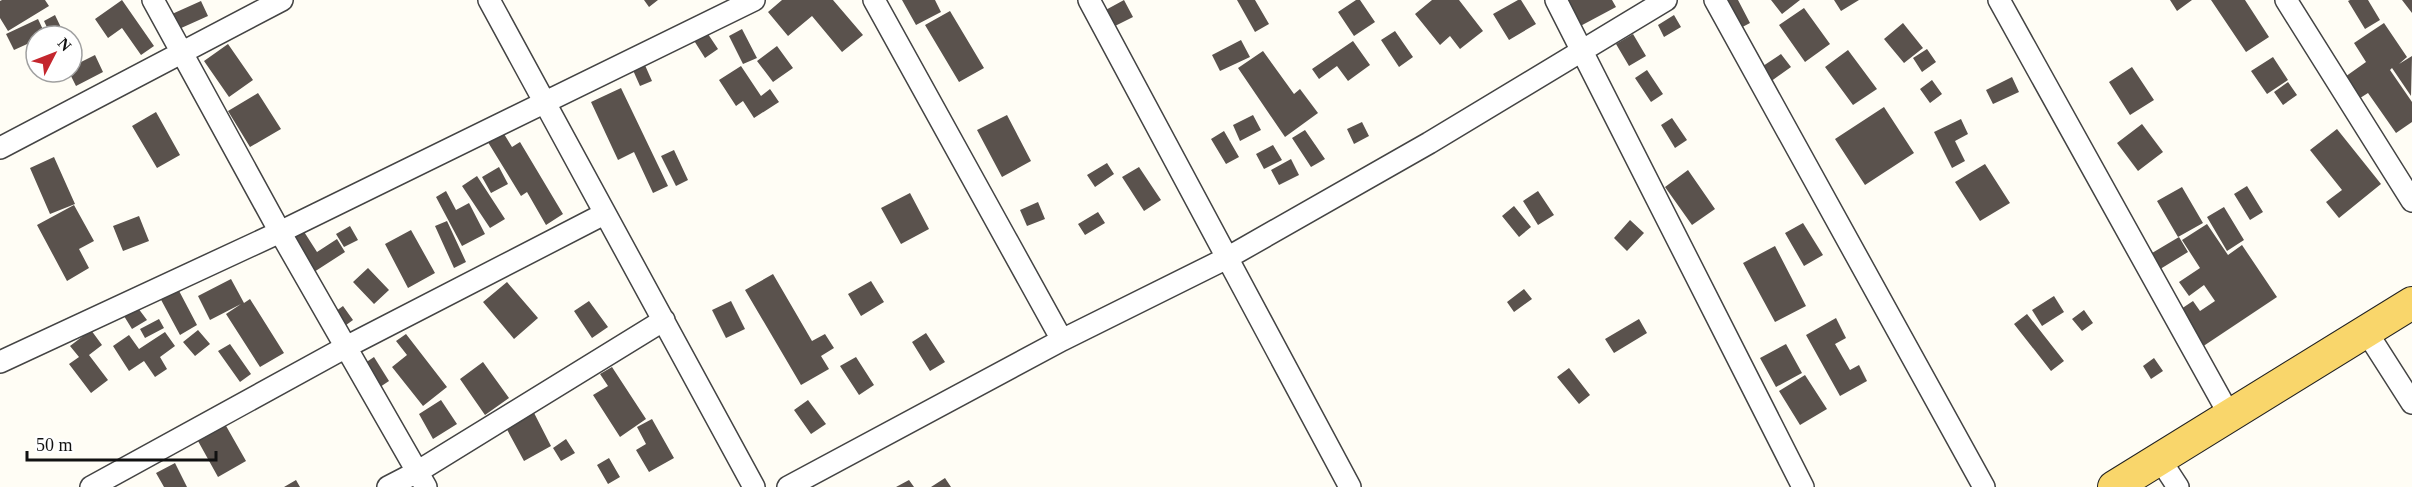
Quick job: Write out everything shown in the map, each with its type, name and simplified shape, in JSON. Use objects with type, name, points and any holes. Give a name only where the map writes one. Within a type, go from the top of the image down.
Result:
[{"type":"main road","points":[[2114,487],[2412,303]]},
{"type":"street","points":[[153,0],[280,232],[422,479]]},
{"type":"street","points":[[0,148],[282,0]]},
{"type":"street","points":[[489,0],[754,487]]},
{"type":"street","points":[[0,362],[280,232],[545,100],[754,0]]},
{"type":"street","points":[[874,0],[1062,340]]},
{"type":"street","points":[[1089,0],[1350,487]]},
{"type":"street","points":[[1556,0],[1803,487]]},
{"type":"street","points":[[788,487],[1062,340],[1227,258],[1429,143],[1666,0]]},
{"type":"street","points":[[1715,0],[1984,487]]},
{"type":"street","points":[[1999,0],[2230,416]]},
{"type":"street","points":[[2286,0],[2412,201]]},
{"type":"street","points":[[91,487],[346,347],[604,214]]},
{"type":"street","points":[[388,487],[422,479],[664,320]]},
{"type":"street","points":[[2366,332],[2412,403]]},
{"type":"street","points":[[2159,458],[2178,487]]},
{"type":"building","points":[[45,0],[49,6],[8,31],[0,18],[0,1]]},
{"type":"building","points":[[122,0],[154,46],[141,55],[122,28],[108,38],[95,19]]},
{"type":"building","points":[[644,0],[658,0],[649,7]]},
{"type":"building","points":[[782,0],[833,0],[863,35],[842,52],[812,16],[788,36],[768,12]]},
{"type":"building","points":[[902,0],[935,0],[941,12],[916,25]]},
{"type":"building","points":[[1124,0],[1133,17],[1111,28],[1102,12]]},
{"type":"building","points":[[1237,0],[1255,0],[1269,24],[1255,32]]},
{"type":"building","points":[[1356,0],[1360,0],[1375,22],[1354,36],[1338,12]]},
{"type":"building","points":[[1432,0],[1459,0],[1483,31],[1460,49],[1450,36],[1440,45],[1415,14]]},
{"type":"building","points":[[1521,0],[1536,24],[1509,40],[1493,14]]},
{"type":"building","points":[[1556,0],[1612,0],[1616,7],[1571,31]]},
{"type":"building","points":[[1713,0],[1738,0],[1750,23],[1731,33]]},
{"type":"building","points":[[1771,0],[1800,0],[1782,14]]},
{"type":"building","points":[[1834,0],[1859,0],[1841,11]]},
{"type":"building","points":[[2170,0],[2192,0],[2177,11]]},
{"type":"building","points":[[2211,0],[2245,0],[2269,37],[2246,52]]},
{"type":"building","points":[[2368,0],[2380,20],[2365,29],[2348,1]]},
{"type":"building","points":[[2402,0],[2412,0],[2412,13]]},
{"type":"building","points":[[201,1],[208,16],[179,29],[172,14]]},
{"type":"building","points":[[1804,8],[1830,44],[1805,62],[1779,25]]},
{"type":"building","points":[[950,11],[984,68],[959,82],[925,25]]},
{"type":"building","points":[[55,15],[59,24],[45,24],[44,21]]},
{"type":"building","points":[[1674,15],[1681,27],[1664,37],[1658,25]]},
{"type":"building","points":[[38,19],[40,24],[27,24]]},
{"type":"building","points":[[1903,23],[1923,48],[1904,63],[1884,39]]},
{"type":"building","points":[[2384,23],[2407,57],[2399,64],[2412,56],[2411,96],[2392,68],[2390,70],[2412,102],[2412,122],[2396,133],[2368,93],[2357,100],[2342,79],[2366,62],[2354,43]]},
{"type":"building","points":[[24,26],[24,45],[14,50],[6,34]]},
{"type":"building","points":[[742,29],[757,58],[743,64],[729,36]]},
{"type":"building","points":[[706,31],[718,49],[705,58],[693,39]]},
{"type":"building","points":[[1395,31],[1413,57],[1399,67],[1381,40]]},
{"type":"building","points":[[1633,34],[1646,56],[1629,66],[1616,44]]},
{"type":"building","points":[[1241,40],[1250,57],[1220,71],[1212,55]]},
{"type":"building","points":[[1353,41],[1370,65],[1348,81],[1337,66],[1319,79],[1312,69]]},
{"type":"building","points":[[228,44],[253,80],[229,97],[204,61]]},
{"type":"building","points":[[777,46],[793,68],[773,82],[757,61]]},
{"type":"building","points":[[1927,49],[1936,62],[1922,72],[1913,58]]},
{"type":"building","points":[[1848,50],[1877,89],[1853,105],[1825,67]]},
{"type":"building","points":[[1263,51],[1294,94],[1300,89],[1318,113],[1285,137],[1238,68]]},
{"type":"building","points":[[1781,54],[1791,67],[1770,82],[1760,68]]},
{"type":"building","points":[[95,55],[103,72],[84,82],[84,60]]},
{"type":"building","points":[[2273,57],[2288,80],[2267,94],[2251,71]]},
{"type":"building","points":[[644,63],[652,81],[640,86],[632,68]]},
{"type":"building","points":[[741,66],[761,96],[770,89],[779,102],[754,118],[743,101],[736,106],[719,80]]},
{"type":"building","points":[[2132,67],[2154,100],[2130,115],[2109,82]]},
{"type":"building","points":[[1647,70],[1663,94],[1651,102],[1635,78]]},
{"type":"building","points":[[2012,77],[2019,92],[1993,104],[1986,90]]},
{"type":"building","points":[[1932,80],[1942,94],[1930,103],[1920,89]]},
{"type":"building","points":[[2288,82],[2297,95],[2283,105],[2274,92]]},
{"type":"building","points":[[621,88],[668,186],[653,193],[634,152],[618,160],[591,102]]},
{"type":"building","points":[[258,93],[281,129],[250,147],[228,111]]},
{"type":"building","points":[[1884,107],[1914,153],[1865,185],[1835,139]]},
{"type":"building","points":[[156,112],[180,155],[157,168],[132,126]]},
{"type":"building","points":[[1007,115],[1031,161],[1002,177],[977,130]]},
{"type":"building","points":[[1253,115],[1261,130],[1240,141],[1233,125]]},
{"type":"building","points":[[1672,118],[1687,140],[1675,148],[1661,125]]},
{"type":"building","points":[[1961,119],[1968,134],[1955,141],[1965,161],[1952,168],[1934,132]]},
{"type":"building","points":[[1362,122],[1369,136],[1354,144],[1347,129]]},
{"type":"building","points":[[2142,124],[2163,152],[2138,171],[2117,143]]},
{"type":"building","points":[[501,129],[512,147],[520,142],[563,214],[546,225],[527,192],[521,196],[486,139]]},
{"type":"building","points":[[2337,129],[2381,184],[2339,218],[2326,202],[2342,190],[2310,150]]},
{"type":"building","points":[[1305,130],[1325,159],[1311,167],[1292,138]]},
{"type":"building","points":[[1224,131],[1239,157],[1226,164],[1211,139]]},
{"type":"building","points":[[1273,145],[1282,160],[1264,169],[1256,154]]},
{"type":"building","points":[[674,150],[688,180],[676,186],[661,156]]},
{"type":"building","points":[[54,157],[75,204],[50,214],[30,168]]},
{"type":"building","points":[[1291,159],[1299,175],[1279,185],[1271,170]]},
{"type":"building","points":[[1107,163],[1114,174],[1095,187],[1087,175]]},
{"type":"building","points":[[1985,164],[2010,203],[1980,221],[1955,182]]},
{"type":"building","points":[[499,167],[508,184],[491,193],[482,177]]},
{"type":"building","points":[[1139,167],[1161,200],[1144,211],[1122,177]]},
{"type":"building","points":[[1688,170],[1715,209],[1692,225],[1665,187]]},
{"type":"building","points":[[477,176],[505,219],[490,228],[462,186]]},
{"type":"building","points":[[2247,186],[2263,212],[2250,220],[2234,194]]},
{"type":"building","points":[[2182,187],[2203,223],[2178,237],[2157,201]]},
{"type":"building","points":[[446,191],[456,210],[469,203],[485,234],[462,246],[436,197]]},
{"type":"building","points":[[1538,191],[1554,215],[1538,225],[1523,201]]},
{"type":"building","points":[[910,193],[929,229],[901,244],[881,208]]},
{"type":"building","points":[[1038,202],[1045,219],[1027,226],[1020,210]]},
{"type":"building","points":[[74,205],[94,241],[79,249],[89,268],[67,281],[37,225]]},
{"type":"building","points":[[1514,206],[1531,227],[1519,237],[1502,216]]},
{"type":"building","points":[[2224,207],[2244,240],[2227,251],[2207,217]]},
{"type":"building","points":[[1098,212],[1105,223],[1085,235],[1078,224]]},
{"type":"building","points":[[139,216],[149,241],[123,251],[113,226]]},
{"type":"building","points":[[1630,220],[1644,233],[1627,251],[1614,238]]},
{"type":"building","points":[[447,221],[466,262],[454,268],[435,226]]},
{"type":"building","points":[[1803,223],[1823,255],[1804,266],[1785,233]]},
{"type":"building","points":[[2207,224],[2228,255],[2242,245],[2277,297],[2199,349],[2175,313],[2193,301],[2200,311],[2215,301],[2204,285],[2189,296],[2179,282],[2200,268],[2182,240]]},
{"type":"building","points":[[350,226],[358,240],[344,247],[336,234]]},
{"type":"building","points":[[301,227],[317,252],[337,239],[345,252],[314,272],[291,234]]},
{"type":"building","points":[[411,230],[435,273],[408,288],[385,244]]},
{"type":"building","points":[[2179,237],[2188,252],[2157,271],[2147,256]]},
{"type":"building","points":[[1775,246],[1806,306],[1775,322],[1743,263]]},
{"type":"building","points":[[368,268],[389,290],[374,304],[353,282]]},
{"type":"building","points":[[773,274],[812,341],[825,334],[834,348],[821,356],[829,369],[801,385],[745,290]]},
{"type":"building","points":[[231,279],[244,303],[250,299],[284,353],[260,367],[226,314],[241,304],[210,320],[198,296]]},
{"type":"building","points":[[871,281],[884,302],[861,316],[848,294]]},
{"type":"building","points":[[507,282],[538,318],[514,339],[483,302]]},
{"type":"building","points":[[177,287],[197,325],[180,335],[159,296]]},
{"type":"building","points":[[1524,289],[1532,299],[1514,312],[1507,302]]},
{"type":"building","points":[[2054,296],[2064,312],[2042,326],[2032,310]]},
{"type":"building","points":[[589,301],[608,327],[592,338],[574,311]]},
{"type":"building","points":[[731,301],[745,329],[726,338],[712,310]]},
{"type":"building","points":[[343,306],[353,320],[342,328],[332,314]]},
{"type":"building","points":[[138,308],[147,320],[132,329],[124,316]]},
{"type":"building","points":[[2084,310],[2093,323],[2082,331],[2072,319]]},
{"type":"building","points":[[2027,314],[2064,361],[2051,371],[2014,324]]},
{"type":"building","points":[[1836,318],[1846,338],[1835,344],[1850,370],[1859,365],[1867,381],[1840,396],[1806,335]]},
{"type":"building","points":[[159,319],[164,328],[145,338],[140,329]]},
{"type":"building","points":[[1639,319],[1647,333],[1614,353],[1605,339]]},
{"type":"building","points":[[91,330],[102,345],[89,355],[108,380],[91,393],[69,364],[79,357],[70,346]]},
{"type":"building","points":[[198,330],[210,344],[195,356],[183,342]]},
{"type":"building","points":[[165,332],[175,346],[160,357],[167,369],[155,377],[144,361],[129,371],[113,346],[129,335],[139,349]]},
{"type":"building","points":[[926,333],[945,362],[930,371],[912,342]]},
{"type":"building","points":[[406,334],[447,387],[423,406],[392,367],[407,355],[396,341]]},
{"type":"building","points":[[230,344],[251,374],[240,382],[218,351]]},
{"type":"building","points":[[1786,344],[1802,373],[1776,387],[1760,358]]},
{"type":"building","points":[[374,357],[389,381],[377,389],[362,365]]},
{"type":"building","points":[[856,357],[874,385],[859,395],[840,366]]},
{"type":"building","points":[[2154,358],[2163,371],[2151,379],[2143,366]]},
{"type":"building","points":[[483,362],[509,398],[485,415],[460,379]]},
{"type":"building","points":[[612,367],[646,419],[620,437],[593,395],[608,386],[600,374]]},
{"type":"building","points":[[1569,368],[1590,395],[1579,404],[1557,377]]},
{"type":"building","points":[[1805,375],[1827,409],[1800,425],[1779,391]]},
{"type":"building","points":[[441,400],[457,424],[433,439],[419,414]]},
{"type":"building","points":[[808,400],[826,424],[811,434],[794,410]]},
{"type":"building","points":[[532,409],[551,446],[524,461],[504,424]]},
{"type":"building","points":[[221,417],[246,461],[218,477],[193,432]]},
{"type":"building","points":[[652,419],[674,458],[649,472],[636,450],[646,444],[637,427]]},
{"type":"building","points":[[566,439],[575,453],[561,461],[553,448]]},
{"type":"building","points":[[609,458],[620,477],[608,484],[597,465]]},
{"type":"building","points":[[175,463],[187,487],[164,487],[156,473]]},
{"type":"building","points":[[945,478],[951,487],[931,487]]},
{"type":"building","points":[[296,480],[300,487],[284,487]]},
{"type":"building","points":[[909,480],[914,487],[896,487]]}]
